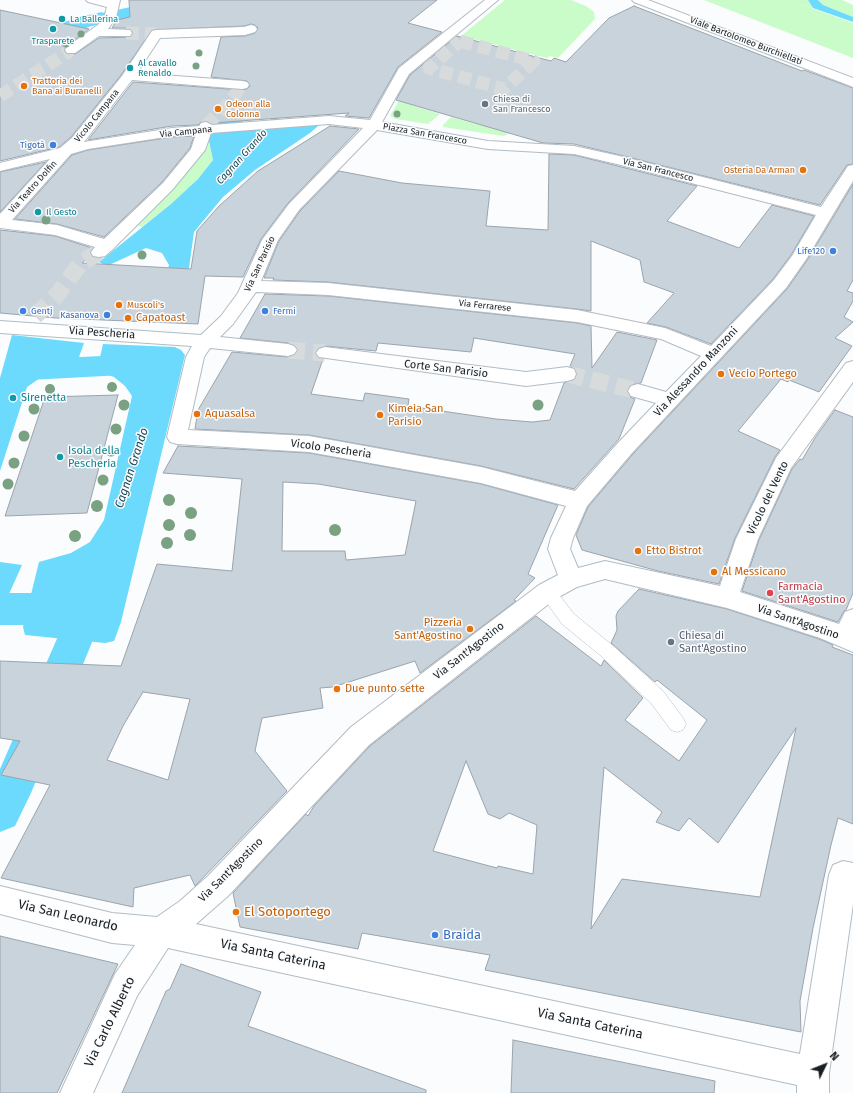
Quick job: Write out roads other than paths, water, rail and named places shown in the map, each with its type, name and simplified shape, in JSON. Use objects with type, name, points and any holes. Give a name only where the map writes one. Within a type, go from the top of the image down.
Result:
[{"type":"street","points":[[71,50],[100,29],[110,18],[114,2],[104,4],[92,0]]},
{"type":"street","points":[[374,125],[404,71],[492,0]]},
{"type":"street","name":"Viale Bartolomeo Burchiellati","points":[[638,0],[853,82]]},
{"type":"street","name":"Vicolo Campana","points":[[65,151],[77,142],[128,77],[156,34],[245,31],[251,28]]},
{"type":"street","points":[[100,29],[126,33]]},
{"type":"street","points":[[128,77],[241,86]]},
{"type":"street","name":"Via Campana","points":[[0,167],[88,145],[204,128],[329,120],[374,125]]},
{"type":"street","name":"Piazza San Francesco","points":[[330,168],[374,125],[488,145]]},
{"type":"street","name":"Via Teatro Dolfin","points":[[0,223],[57,230],[103,249],[168,186],[198,150],[204,128]]},
{"type":"street","name":"Via San Francesco","points":[[488,145],[574,150],[619,160],[824,213]]},
{"type":"street","name":"Via Teatro Dolfin","points":[[0,223],[65,151]]},
{"type":"street","name":"Via San Parisio","points":[[204,342],[227,320],[250,286],[270,240],[294,206],[330,168]]},
{"type":"street","name":"Via Alessandro Manzoni","points":[[571,579],[559,549],[562,538],[579,501],[625,448],[780,284],[799,258],[824,213],[853,169]]},
{"type":"street","name":"Via Ferrarese","points":[[250,286],[328,289],[577,316],[665,334],[714,354]]},
{"type":"street","name":"Via Pescheria","points":[[0,328],[33,324],[288,350]]},
{"type":"street","name":"Vicolo Pescheria","points":[[204,342],[195,357],[177,436],[309,444],[481,475],[579,501]]},
{"type":"street","name":"Corte San Parisio","points":[[325,353],[526,379],[567,374]]},
{"type":"street","name":"Vicolo del Vento","points":[[727,598],[747,540],[783,464],[853,368]]},
{"type":"street","points":[[638,392],[670,400]]},
{"type":"street","name":"Via Sant'Agostino","points":[[161,932],[190,911],[218,886],[360,736],[547,592],[571,579],[605,570],[727,598],[825,629],[851,633]]},
{"type":"street","name":"Via Santa Caterina","points":[[161,932],[219,944],[813,1083],[843,875],[853,877]]},
{"type":"street","name":"Via San Leonardo","points":[[0,900],[112,928],[161,932]]},
{"type":"street","name":"Via Carlo Alberto","points":[[76,1093],[126,985],[161,932]]},
{"type":"lane","points":[[547,592],[568,619],[606,650],[657,697],[677,724]]},
{"type":"water","points":[[808,0],[818,0],[823,5],[853,17],[853,22],[813,8]]},
{"type":"water","points":[[102,12],[100,21],[96,25],[83,28],[51,50],[62,23],[79,17]]},
{"type":"water","points":[[239,97],[243,122],[269,121],[287,105],[290,106],[276,120],[317,118],[318,126],[255,170],[223,197],[194,232],[188,275],[166,275],[169,265],[162,253],[146,248],[107,266],[99,262],[171,204],[198,179],[213,160],[208,136],[213,126]]},
{"type":"water","points":[[12,335],[84,343],[73,374],[40,378],[27,387],[0,471],[0,378]]},
{"type":"water","points":[[103,344],[175,347],[181,350],[185,355],[121,622],[114,641],[105,643],[25,635],[23,627],[39,562],[71,553],[90,542],[104,520],[132,396],[125,386],[114,377],[97,371]]},
{"type":"water","points":[[0,562],[22,565],[0,614]]},
{"type":"waterway","points":[[0,80],[52,40],[84,22],[192,0]]},
{"type":"waterway","name":"Cagnan Grando","points":[[0,421],[18,370],[123,365]]},
{"type":"waterway","name":"Cagnan Grando","points":[[0,609],[74,609]]},
{"type":"waterway","name":"Cagnan Grando","points":[[0,811],[17,779],[55,684],[87,610]]},
{"type":"tunnel","points":[[126,33],[156,34]]},
{"type":"tunnel","points":[[460,41],[496,51],[534,61],[504,89],[429,68],[460,41]]},
{"type":"tunnel","points":[[0,96],[71,50]]},
{"type":"tunnel","points":[[206,126],[233,98],[240,87]]},
{"type":"tunnel","points":[[35,316],[57,295],[80,264],[99,252]]},
{"type":"tunnel","points":[[288,350],[325,353]]},
{"type":"tunnel","points":[[567,374],[638,391]]},
{"type":"place","name":"La Ballerina","points":[[62,19]]},
{"type":"place","name":"Trasparete","points":[[53,29]]},
{"type":"place","name":"Al cavallo Renaldo","points":[[130,68]]},
{"type":"place","name":"Trattoria dei Bana ai Buranelli","points":[[24,86]]},
{"type":"place","name":"Chiesa di San Francesco","points":[[485,104]]},
{"type":"place","name":"Odeon alla Colonna","points":[[218,109]]},
{"type":"place","name":"Tigotà","points":[[53,145]]},
{"type":"place","name":"Osteria Da Arman","points":[[803,170]]},
{"type":"place","name":"Il Gesto","points":[[38,212]]},
{"type":"place","name":"Life120","points":[[833,251]]},
{"type":"place","name":"Muscoli's","points":[[119,305]]},
{"type":"place","name":"Gentj","points":[[23,311]]},
{"type":"place","name":"Fermi","points":[[265,311]]},
{"type":"place","name":"Kasanova","points":[[107,315]]},
{"type":"place","name":"Capatoast","points":[[128,318]]},
{"type":"place","name":"Vecio Portego","points":[[721,374]]},
{"type":"place","name":"Sirenetta","points":[[13,398]]},
{"type":"place","name":"Aquasalsa","points":[[197,414]]},
{"type":"place","name":"Kimeia San Parisio","points":[[380,415]]},
{"type":"place","name":"Isola della Pescheria","points":[[60,457]]},
{"type":"place","name":"Etto Bistrot","points":[[638,551]]},
{"type":"place","name":"Al Messicano","points":[[714,572]]},
{"type":"place","name":"Farmacia Sant'Agostino","points":[[770,593]]},
{"type":"place","name":"Pizzeria Sant'Agostino","points":[[470,629]]},
{"type":"place","name":"Chiesa di Sant'Agostino","points":[[671,642]]},
{"type":"place","name":"Due punto sette","points":[[337,689]]},
{"type":"place","name":"El Sotoportego","points":[[236,912]]},
{"type":"place","name":"Braida","points":[[435,935]]}]
